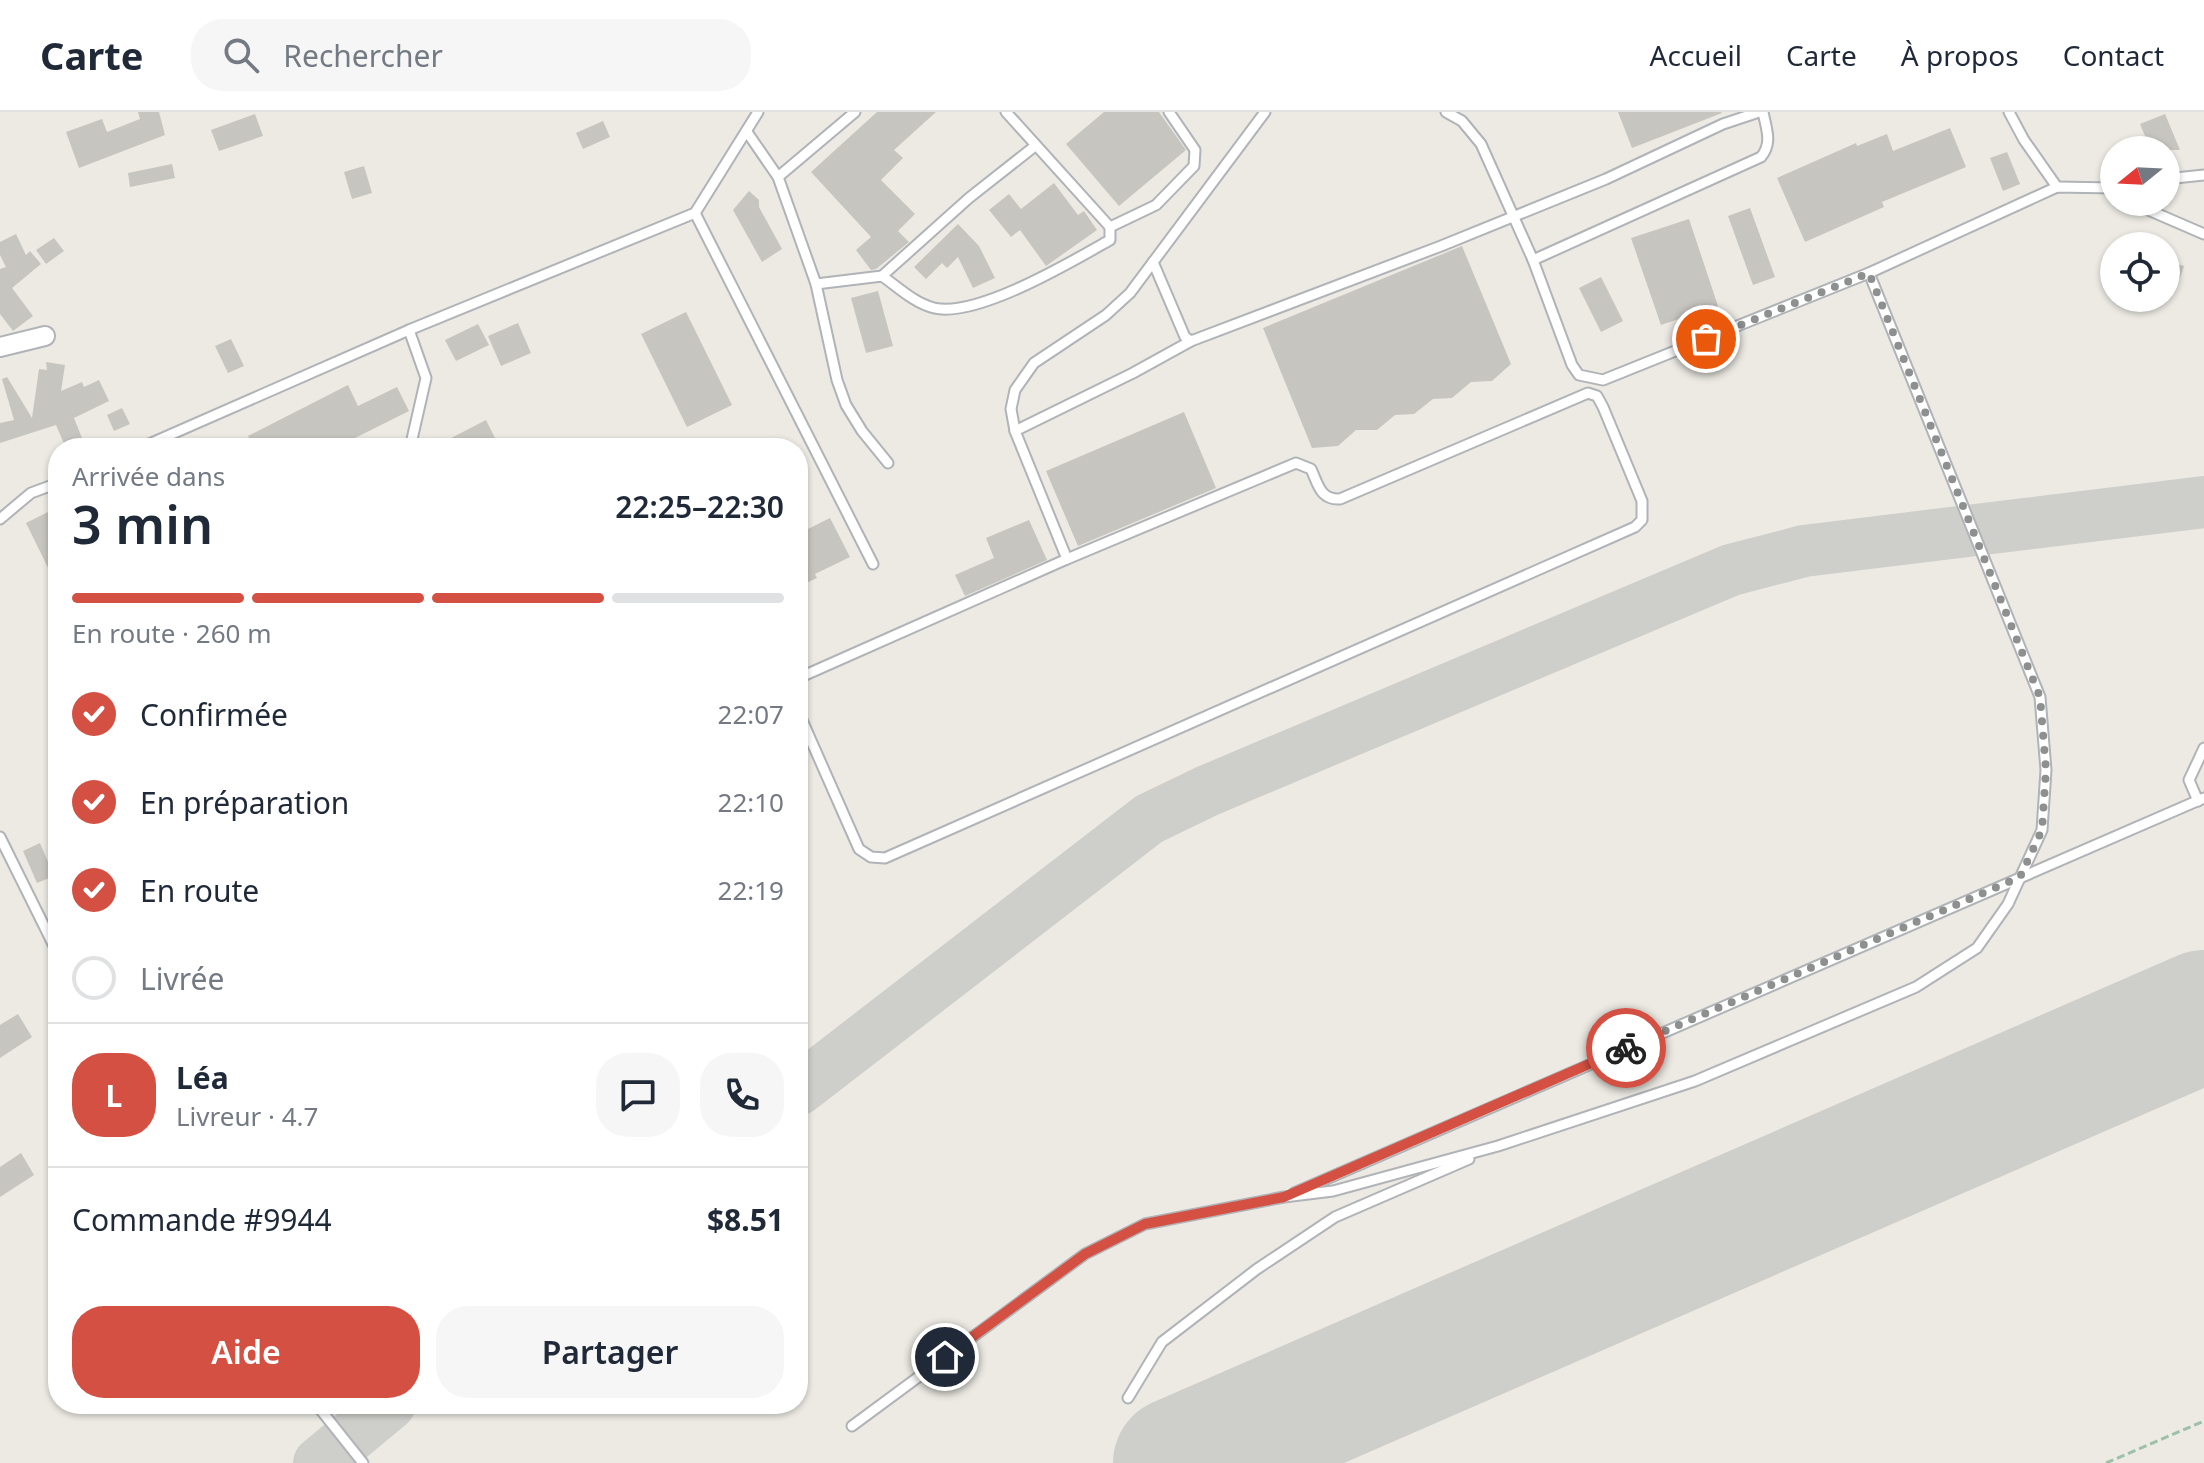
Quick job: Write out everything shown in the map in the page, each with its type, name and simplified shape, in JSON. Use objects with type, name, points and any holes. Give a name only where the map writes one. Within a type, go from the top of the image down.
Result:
[{"type":"street","points":[[0,347],[45,336]]},
{"type":"lane","points":[[163,438],[409,330],[695,213],[758,112]]},
{"type":"lane","points":[[778,177],[855,112]]},
{"type":"lane","points":[[882,276],[918,301],[949,310],[1002,296],[1110,240],[1110,227],[1006,112]]},
{"type":"lane","points":[[1110,227],[1156,205],[1194,166],[1195,150],[1169,112]]},
{"type":"lane","points":[[1067,559],[1015,431],[1011,409],[1015,390],[1034,363],[1106,315],[1130,293],[1265,112]]},
{"type":"lane","points":[[1446,112],[1462,121],[1481,144],[1496,174],[1511,216],[1533,260],[1572,365],[1579,375],[1603,380],[1869,273],[2057,187],[2100,190]]},
{"type":"lane","points":[[1015,431],[1191,341],[1334,289],[1606,179],[1723,124],[1761,112],[1769,140],[1768,149],[1761,157],[1533,260]]},
{"type":"lane","points":[[2009,112],[2024,140],[2057,187]]},
{"type":"lane","points":[[747,132],[778,177],[816,284],[837,380],[846,405],[888,463]]},
{"type":"lane","points":[[816,284],[882,276],[969,198],[1035,146]]},
{"type":"lane","points":[[2180,178],[2204,175]]},
{"type":"lane","points":[[695,213],[873,564]]},
{"type":"lane","points":[[2162,216],[2204,234]]},
{"type":"lane","points":[[1153,262],[1185,337],[1191,341]]},
{"type":"lane","points":[[852,1426],[1085,1254],[1145,1224],[1284,1197],[1333,1191],[1498,1146],[1695,1081],[1916,987],[1977,948],[2008,904],[2042,830],[2046,770],[2040,697],[1869,273]]},
{"type":"lane","points":[[409,330],[426,378],[412,438]]},
{"type":"lane","points":[[808,674],[1067,559],[1296,463],[1311,469],[1322,494],[1330,500],[1340,499],[1588,393],[1597,396],[1603,407],[1644,510],[1642,520],[1635,527],[885,858],[871,857],[859,849],[808,734]]},
{"type":"lane","points":[[0,519],[31,493],[48,487]]},
{"type":"lane","points":[[1284,1197],[2201,800],[2189,780],[2204,748]]},
{"type":"lane","points":[[0,837],[48,934]]},
{"type":"lane","points":[[1128,1398],[1162,1342],[1257,1269],[1335,1217],[1498,1146]]},
{"type":"lane","points":[[324,1414],[363,1463]]},
{"type":"path","points":[[2106,1463],[2204,1421]]},
{"type":"building","points":[[138,112],[159,112],[165,135],[79,168],[66,132],[102,119],[107,132],[140,119]]},
{"type":"building","points":[[877,112],[936,112],[894,150],[903,158],[881,180],[915,214],[898,231],[909,242],[871,270],[856,250],[871,237],[811,172]]},
{"type":"building","points":[[1104,112],[1159,112],[1186,150],[1119,206],[1066,144]]},
{"type":"building","points":[[1618,112],[1721,112],[1722,113],[1632,148]]},
{"type":"building","points":[[255,114],[263,136],[219,151],[211,130]]},
{"type":"building","points":[[2165,114],[2174,136],[2145,136],[2140,124]]},
{"type":"building","points":[[603,121],[610,137],[583,149],[576,133]]},
{"type":"building","points":[[1950,128],[1966,167],[1882,202],[1884,207],[1805,242],[1777,178],[1856,143],[1857,146],[1887,134],[1893,151]]},
{"type":"building","points":[[2007,152],[2020,184],[2003,191],[1990,158]]},
{"type":"building","points":[[172,164],[175,178],[130,187],[128,173]]},
{"type":"building","points":[[364,166],[372,193],[352,199],[344,172]]},
{"type":"building","points":[[1054,183],[1078,215],[1084,211],[1097,230],[1046,266],[1020,230],[1011,237],[989,210],[1009,194],[1021,209]]},
{"type":"building","points":[[749,191],[759,200],[759,207],[782,249],[762,262],[733,210]]},
{"type":"building","points":[[1750,208],[1775,277],[1753,285],[1728,216]]},
{"type":"building","points":[[1689,219],[1718,306],[1661,325],[1631,238]]},
{"type":"building","points":[[958,224],[979,246],[995,278],[973,288],[958,257],[947,268],[942,263],[926,279],[914,267]]},
{"type":"building","points":[[16,234],[26,255],[30,251],[41,264],[12,288],[33,316],[13,331],[0,314],[0,269],[6,267],[0,255],[0,242]]},
{"type":"building","points":[[54,238],[64,251],[46,264],[36,250]]},
{"type":"building","points":[[1462,246],[1511,364],[1492,381],[1471,382],[1452,398],[1433,399],[1414,414],[1395,415],[1377,430],[1356,430],[1338,446],[1312,448],[1263,328]]},
{"type":"building","points":[[1601,277],[1623,321],[1601,332],[1579,288]]},
{"type":"building","points":[[878,291],[893,346],[866,353],[851,298]]},
{"type":"building","points":[[686,312],[732,405],[687,427],[641,334]]},
{"type":"building","points":[[518,323],[531,353],[501,366],[488,336]]},
{"type":"building","points":[[478,324],[489,345],[456,361],[445,340]]},
{"type":"building","points":[[231,339],[244,366],[228,373],[215,346]]},
{"type":"building","points":[[46,362],[65,365],[61,391],[82,382],[84,387],[99,380],[109,401],[74,418],[82,438],[62,438],[56,425],[0,443],[0,423],[14,420],[2,379],[7,377],[32,418],[39,369],[47,370]]},
{"type":"building","points":[[348,385],[358,406],[397,387],[409,411],[355,438],[248,436]]},
{"type":"building","points":[[122,408],[130,424],[114,431],[107,415]]},
{"type":"building","points":[[1184,412],[1216,488],[1078,546],[1046,471]]},
{"type":"building","points":[[486,420],[495,438],[451,438]]},
{"type":"building","points":[[48,512],[48,568],[26,523]]},
{"type":"building","points":[[830,518],[850,557],[815,574],[817,578],[808,582],[808,529]]},
{"type":"building","points":[[1029,520],[1047,560],[965,596],[955,575],[994,558],[986,538]]},
{"type":"building","points":[[40,843],[48,862],[48,878],[37,883],[23,851]]},
{"type":"building","points":[[18,1014],[32,1037],[0,1058],[0,1025]]},
{"type":"building","points":[[21,1153],[34,1175],[0,1197],[0,1167]]},
{"type":"taxiway","points":[[808,1082],[1149,819],[1207,791],[1731,570],[1804,551],[2204,502]]},
{"type":"taxiway","points":[[319,1463],[378,1414]]},
{"type":"runway","points":[[1179,1463],[2204,1016]]},
{"type":"way so far","points":[[1626,1048],[2020,877],[2042,830],[2046,770],[2040,697],[1869,273],[1706,339]]},
{"type":"route","points":[[945,1357],[1085,1254],[1145,1224],[1284,1197],[1626,1048]]}]
